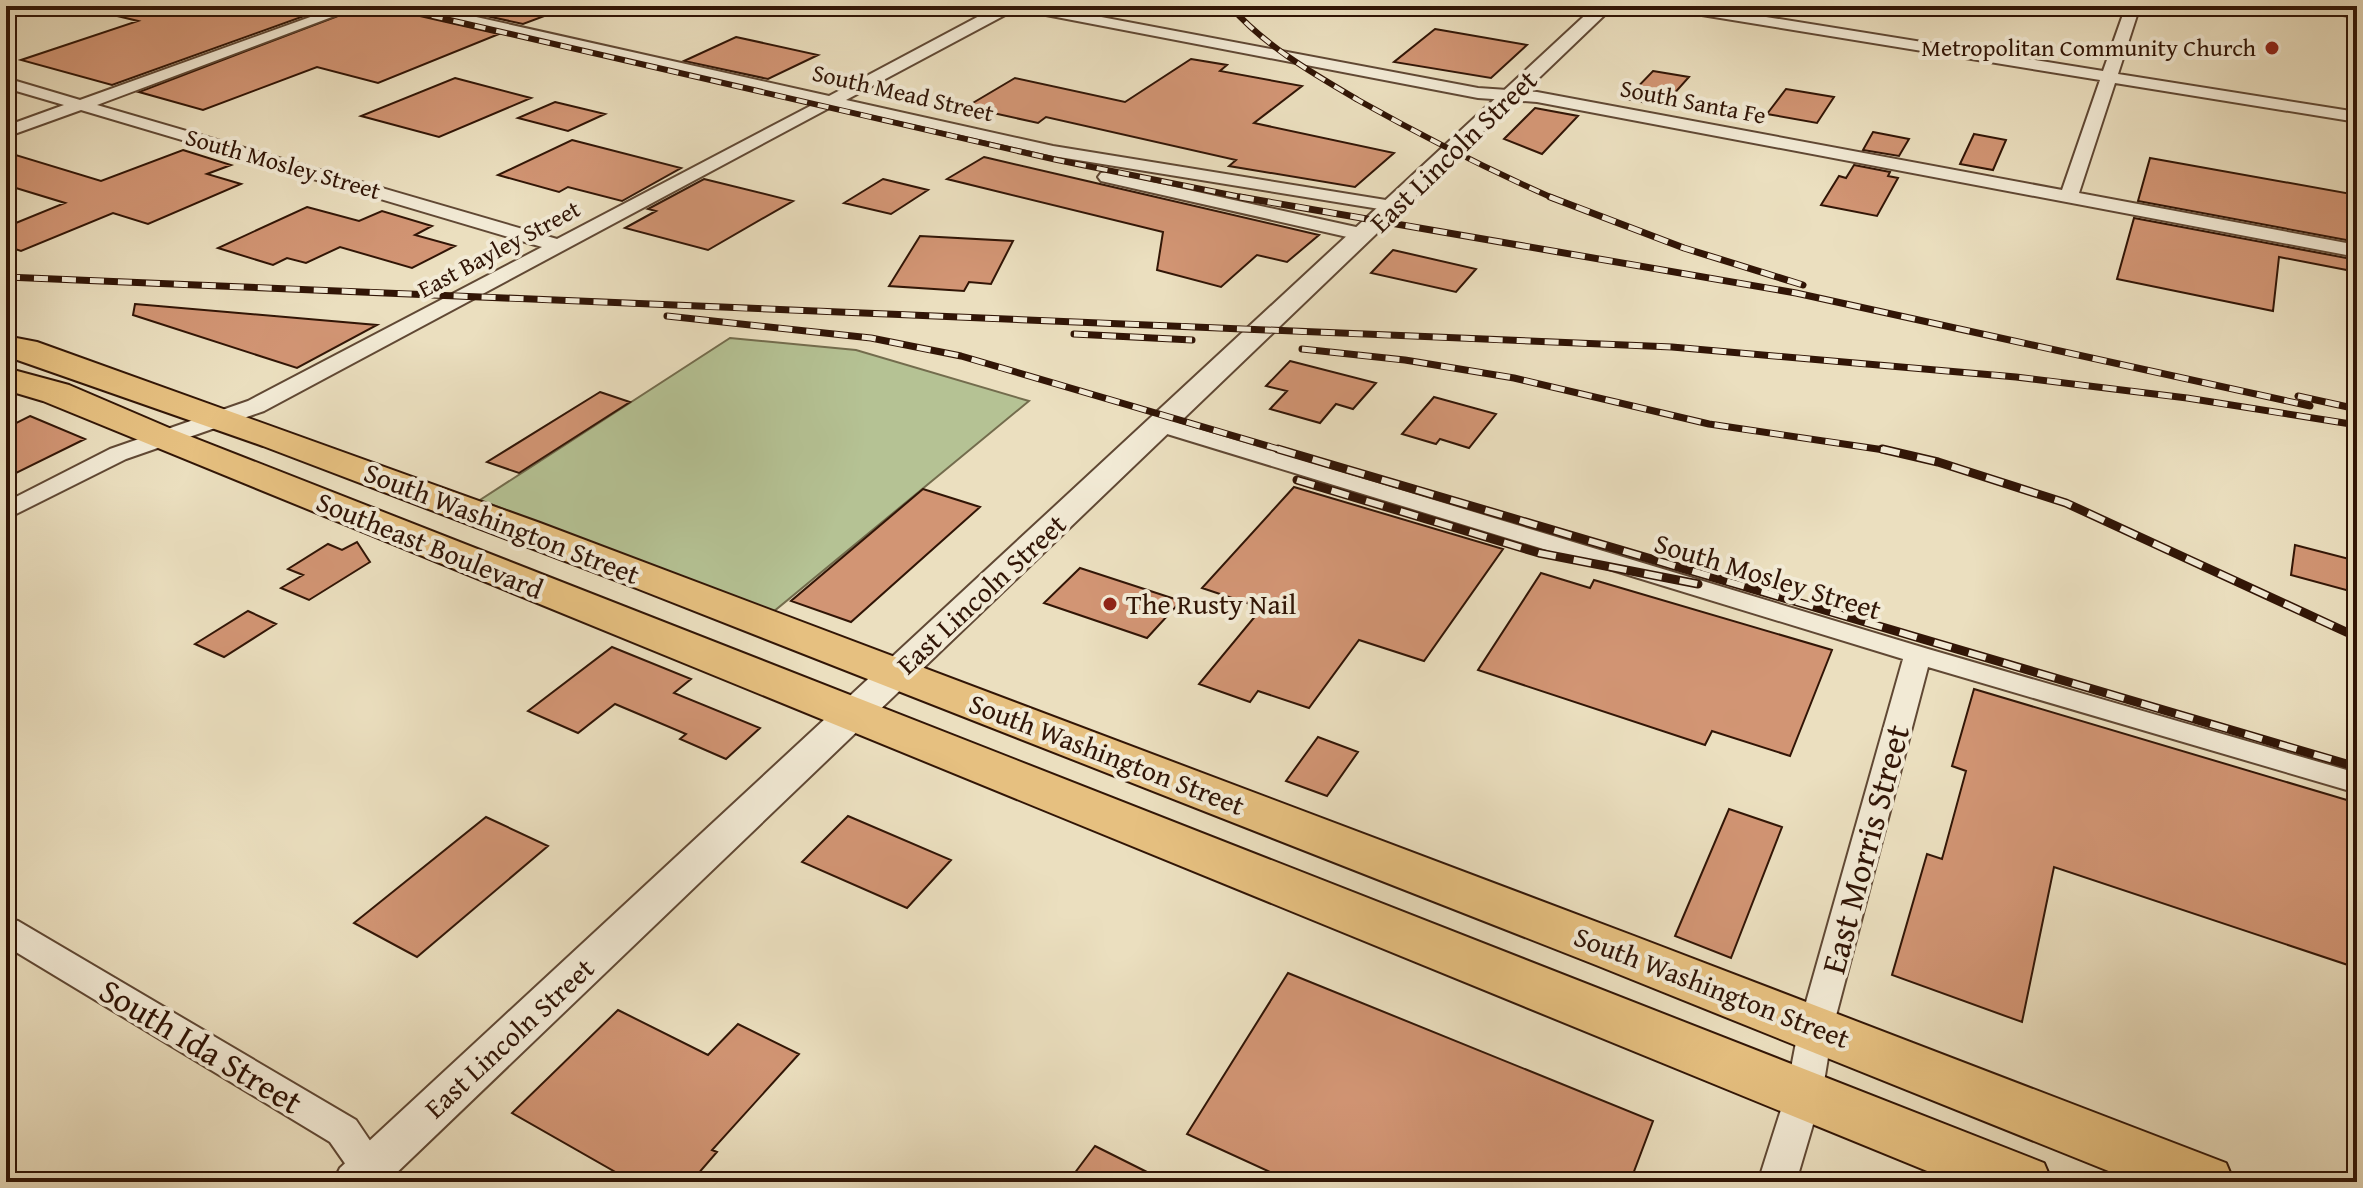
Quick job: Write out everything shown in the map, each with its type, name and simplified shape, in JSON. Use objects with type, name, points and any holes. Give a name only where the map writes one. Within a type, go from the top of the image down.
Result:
[{"type":"main road","name":"South Washington Street","points":[[11,353],[220,416],[1816,1027],[2204,1182]]},
{"type":"main road","name":"Southeast Boulevard","points":[[11,353],[56,393],[161,438],[854,713]]},
{"type":"main road","name":"South Washington Street","points":[[854,713],[2022,1182]]},
{"type":"street","points":[[6,132],[354,6]]},
{"type":"street","name":"South Mead Street","points":[[408,6],[1365,235]]},
{"type":"street","name":"East Bayley Street","points":[[6,512],[118,454],[256,406],[1002,11],[1005,6]]},
{"type":"street","name":"South Santa Fe","points":[[1020,6],[1478,93],[1553,100],[2357,251]]},
{"type":"street","name":"East Lincoln Street","points":[[369,1178],[896,673],[1605,6]]},
{"type":"street","points":[[1671,6],[2357,117]]},
{"type":"street","points":[[2069,197],[2133,6]]},
{"type":"street","points":[[2315,6],[2357,12]]},
{"type":"street","name":"South Mosley Street","points":[[6,83],[560,246]]},
{"type":"street","name":"South Mead Street","points":[[822,106],[1067,154],[1392,206]]},
{"type":"street","name":"South Mosley Street","points":[[1162,425],[1918,655],[2357,783]]},
{"type":"street","name":"East Morris Street","points":[[1777,1182],[1804,1094],[1816,1027],[1918,655]]},
{"type":"street","name":"South Ida Street","points":[[6,930],[343,1131],[369,1178]]},
{"type":"green space","points":[[730,338],[856,350],[1029,401],[773,612],[480,500]]},
{"type":"building","points":[[115,6],[332,6],[112,85],[21,60],[138,21],[113,15]]},
{"type":"building","points":[[364,6],[398,6],[407,13],[499,34],[378,83],[317,67],[203,110],[139,92]]},
{"type":"building","points":[[441,6],[565,6],[566,8],[523,24]]},
{"type":"building","points":[[1435,29],[1527,45],[1491,78],[1394,62]]},
{"type":"building","points":[[736,37],[818,55],[768,79],[684,61]]},
{"type":"building","points":[[1191,59],[1227,65],[1220,71],[1302,86],[1254,123],[1394,153],[1355,187],[1229,166],[1236,160],[1046,117],[1038,123],[966,107],[1015,78],[1125,102]]},
{"type":"building","points":[[1653,71],[1689,77],[1663,106],[1626,99]]},
{"type":"building","points":[[455,78],[531,98],[439,137],[361,116]]},
{"type":"building","points":[[1786,89],[1834,97],[1817,123],[1767,114]]},
{"type":"building","points":[[555,102],[605,114],[568,131],[518,118]]},
{"type":"building","points":[[1535,108],[1578,116],[1542,154],[1504,139]]},
{"type":"building","points":[[1873,132],[1909,139],[1899,156],[1863,150]]},
{"type":"building","points":[[1974,134],[2006,140],[1993,170],[1960,164]]},
{"type":"building","points":[[572,140],[681,168],[622,201],[568,187],[559,192],[498,175]]},
{"type":"building","points":[[183,150],[231,165],[207,174],[241,184],[148,224],[113,213],[21,251],[6,246],[6,227],[65,203],[6,185],[6,152],[101,181]]},
{"type":"building","points":[[984,157],[1319,235],[1287,262],[1257,255],[1221,287],[1157,270],[1163,232],[947,179]]},
{"type":"building","points":[[2150,158],[2357,195],[2357,242],[2138,201]]},
{"type":"building","points":[[1854,165],[1890,172],[1888,176],[1898,178],[1877,216],[1821,205],[1839,176],[1846,178]]},
{"type":"building","points":[[704,179],[793,201],[708,250],[625,228],[656,211],[648,209]]},
{"type":"building","points":[[883,179],[928,190],[891,214],[844,203]]},
{"type":"building","points":[[307,207],[359,221],[382,211],[432,226],[415,235],[455,246],[412,268],[340,247],[306,263],[287,258],[273,265],[218,248]]},
{"type":"building","points":[[2134,218],[2357,260],[2357,272],[2279,257],[2273,311],[2117,279]]},
{"type":"building","points":[[920,236],[1013,241],[991,284],[969,282],[964,291],[889,286]]},
{"type":"building","points":[[1393,250],[1476,269],[1456,292],[1371,273]]},
{"type":"building","points":[[135,304],[377,325],[297,368],[133,315]]},
{"type":"building","points":[[1290,361],[1376,383],[1353,409],[1336,404],[1320,423],[1270,409],[1287,391],[1266,386]]},
{"type":"building","points":[[600,392],[630,402],[519,473],[487,462]]},
{"type":"building","points":[[1434,397],[1496,414],[1469,448],[1440,439],[1436,444],[1402,434]]},
{"type":"building","points":[[30,416],[85,439],[6,478],[6,428]]},
{"type":"building","points":[[1294,487],[1503,549],[1424,661],[1359,640],[1309,708],[1258,691],[1250,702],[1199,684],[1262,608],[1202,588]]},
{"type":"building","points":[[923,489],[980,507],[851,622],[791,601]]},
{"type":"building","points":[[357,542],[370,562],[309,600],[281,588],[303,575],[288,569],[328,544],[342,550]]},
{"type":"building","points":[[2295,545],[2357,561],[2357,593],[2291,575]]},
{"type":"building","points":[[1080,568],[1181,601],[1147,638],[1044,603]]},
{"type":"building","points":[[1541,573],[1590,588],[1594,580],[1832,650],[1790,756],[1712,731],[1705,745],[1478,670]]},
{"type":"building","points":[[248,611],[276,624],[224,657],[195,644]]},
{"type":"building","points":[[612,647],[691,679],[674,693],[760,728],[726,759],[680,739],[686,734],[615,704],[578,733],[528,711]]},
{"type":"building","points":[[1974,689],[2357,803],[2357,968],[2054,867],[2022,1022],[1892,975],[1927,854],[1942,859],[1966,771],[1952,766]]},
{"type":"building","points":[[1318,737],[1358,752],[1327,796],[1286,781]]},
{"type":"building","points":[[1729,809],[1782,827],[1731,958],[1675,936]]},
{"type":"building","points":[[848,816],[951,860],[907,908],[802,862]]},
{"type":"building","points":[[486,817],[548,846],[417,957],[354,923]]},
{"type":"building","points":[[1288,973],[1653,1121],[1630,1182],[1292,1182],[1187,1134]]},
{"type":"building","points":[[618,1010],[708,1055],[738,1024],[799,1054],[712,1150],[717,1152],[691,1182],[633,1182],[512,1113]]},
{"type":"building","points":[[1095,1146],[1167,1182],[1068,1182]]},
{"type":"railway","points":[[389,6],[1057,160],[1247,198]]},
{"type":"railway","points":[[1230,6],[1258,34],[1341,90],[1455,152],[1554,198]]},
{"type":"railway","points":[[1240,197],[1247,198]]},
{"type":"railway","points":[[1550,197],[1554,198]]},
{"type":"railway","points":[[1247,198],[1796,293],[2310,406]]},
{"type":"railway","points":[[1554,198],[1684,248],[1803,285]]},
{"type":"railway","points":[[6,277],[1672,347],[2016,377],[2187,398],[2357,425]]},
{"type":"railway","points":[[667,316],[871,338],[961,356],[1285,451]]},
{"type":"railway","points":[[1074,334],[1192,340]]},
{"type":"railway","points":[[1302,349],[1405,360],[1514,378],[1709,424],[1890,451]]},
{"type":"railway","points":[[2298,396],[2357,409]]},
{"type":"railway","points":[[1278,449],[2357,767]]},
{"type":"railway","points":[[1882,449],[1890,451]]},
{"type":"railway","points":[[1890,451],[1938,462],[2066,503],[2357,637]]},
{"type":"railway","points":[[1297,480],[1539,553],[1698,584]]},
{"type":"place","name":"Metropolitan Community Church","points":[[2272,48]]},
{"type":"place","name":"The Rusty Nail","points":[[1110,604]]}]
